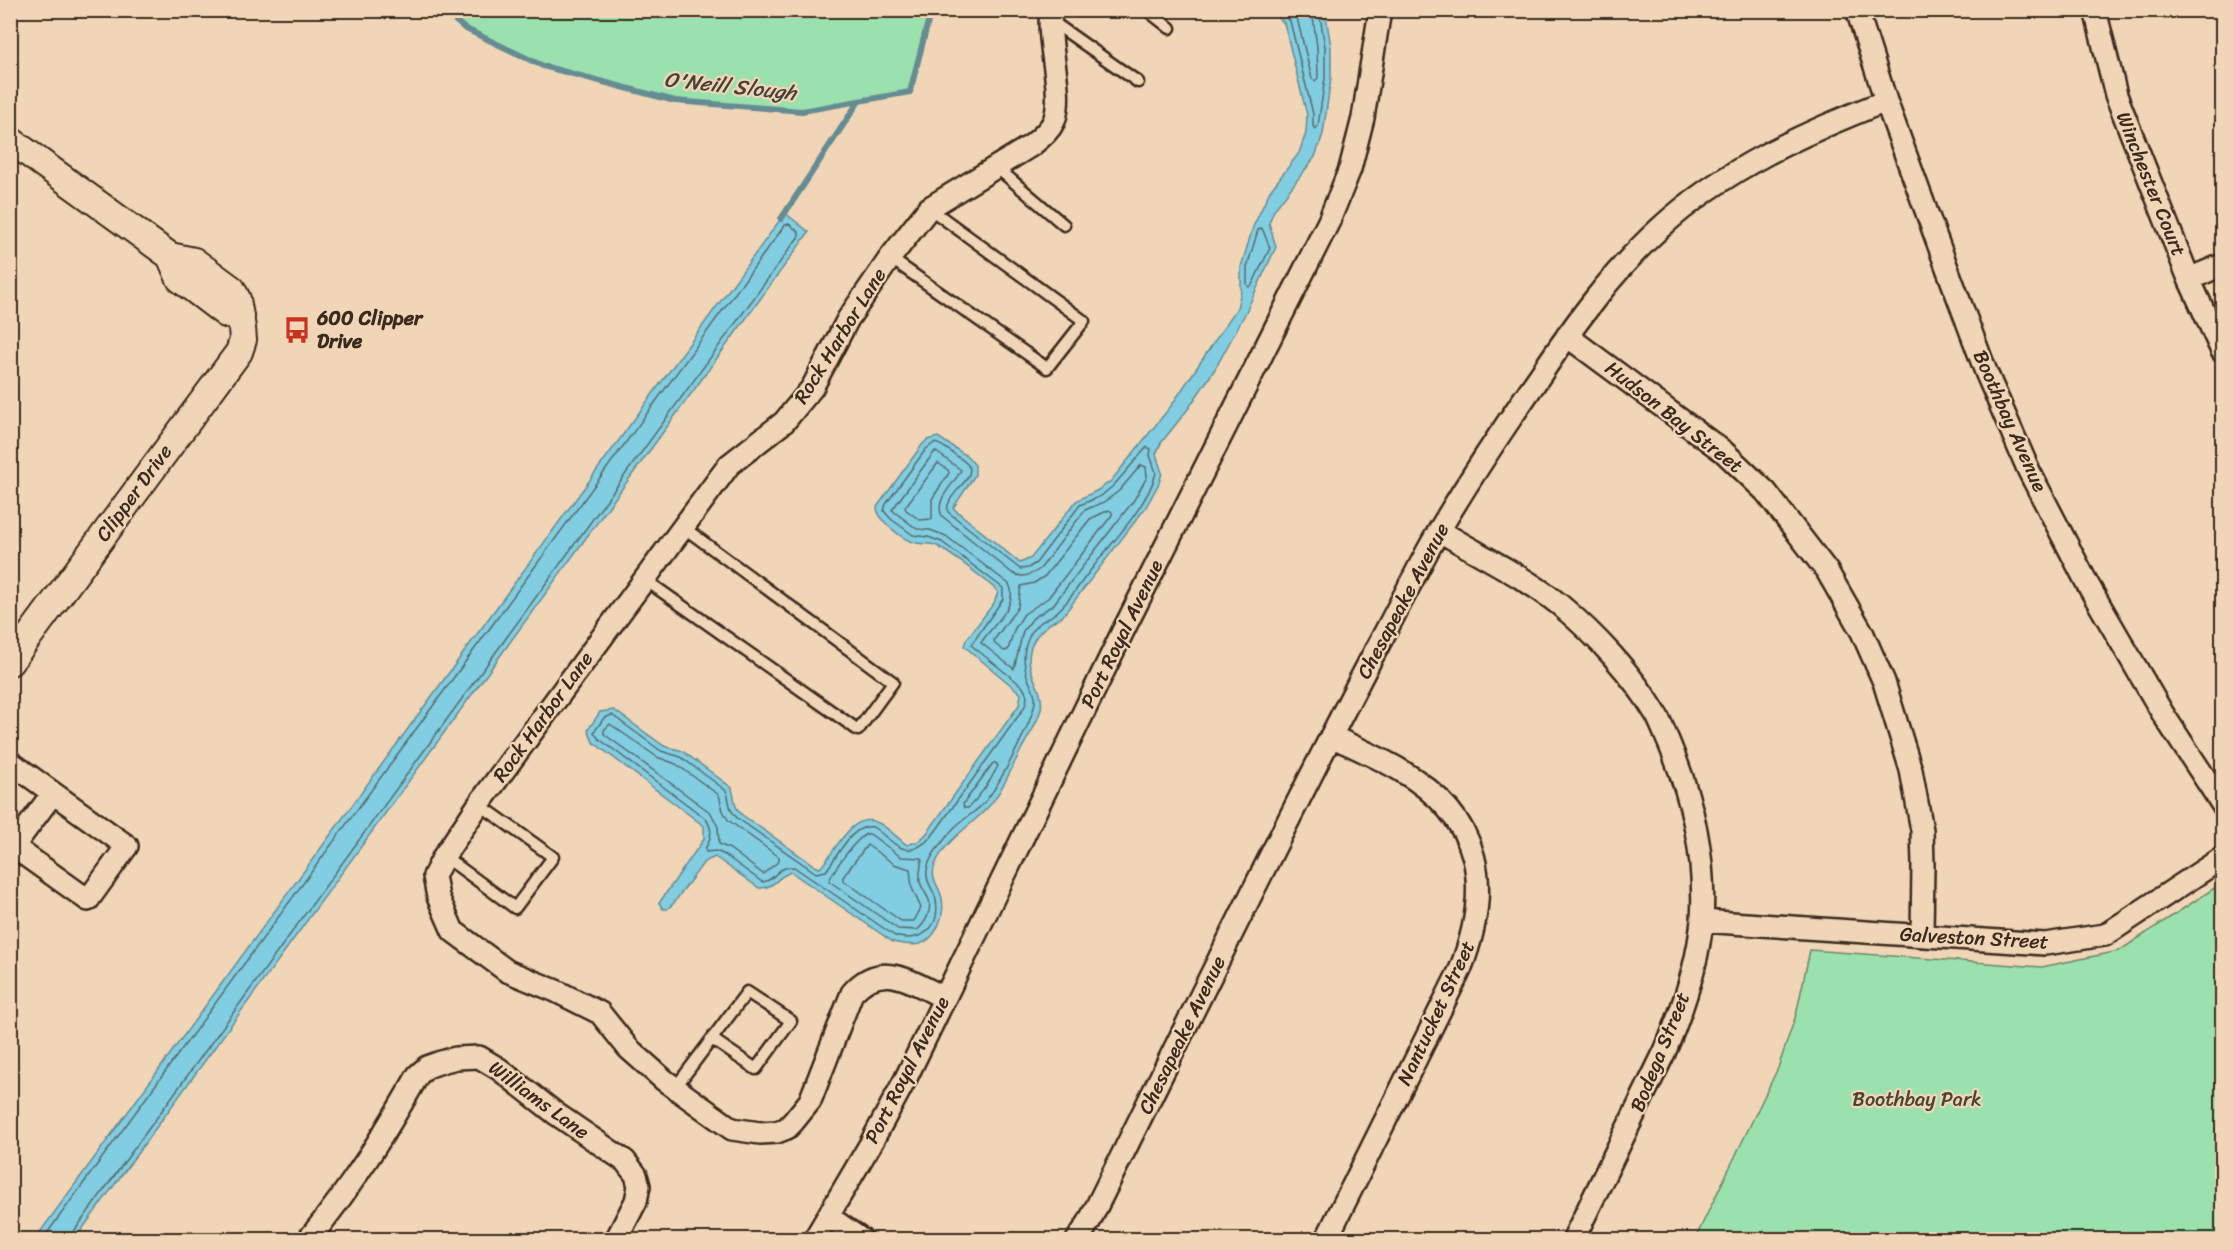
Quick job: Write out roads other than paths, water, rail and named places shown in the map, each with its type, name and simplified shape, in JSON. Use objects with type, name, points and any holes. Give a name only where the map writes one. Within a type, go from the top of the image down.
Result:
[{"type":"street","name":"Port Royal Avenue","points":[[814,1239],[829,1217],[905,1080],[1118,641],[1329,221],[1350,169],[1363,118],[1380,10]]},
{"type":"street","name":"Boothbay Avenue","points":[[1857,10],[1886,101],[1978,351],[2029,471],[2088,585],[2163,714],[2223,804]]},
{"type":"street","name":"Winchester Court","points":[[2095,10],[2116,95],[2189,279],[2223,351]]},
{"type":"street","name":"Rock Harbor Lane","points":[[944,998],[900,976],[886,975],[873,978],[857,987],[852,993],[810,1101],[793,1122],[787,1128],[777,1132],[760,1133],[732,1129],[675,1088],[628,1048],[600,1013],[556,991],[507,971],[453,931],[438,897],[434,876],[444,856],[479,804],[729,465],[784,422],[812,388],[848,319],[890,258],[929,208],[1045,135],[1054,121],[1056,106],[1050,15]]},
{"type":"street","name":"Chesapeake Avenue","points":[[1077,1239],[1089,1222],[1331,736],[1440,531],[1494,442],[1567,336],[1625,262],[1694,198],[1742,167],[1789,141],[1886,101]]},
{"type":"street","name":"Clipper Drive","points":[[10,140],[170,256],[194,261],[232,289],[237,299],[243,340],[239,352],[10,662]]},
{"type":"street","points":[[2189,279],[2223,265]]},
{"type":"street","name":"Hudson Bay Street","points":[[1567,336],[1724,452],[1766,492],[1827,571],[1862,632],[1884,682],[1911,770],[1922,830],[1922,936]]},
{"type":"street","name":"Bodega Street","points":[[1440,531],[1559,605],[1593,636],[1625,671],[1656,715],[1678,765],[1692,809],[1701,861],[1702,921],[1678,1021],[1644,1096],[1573,1239]]},
{"type":"street","name":"Nantucket Street","points":[[1326,1239],[1460,970],[1471,942],[1479,905],[1478,882],[1472,850],[1465,834],[1443,803],[1401,770],[1331,736]]},
{"type":"street","points":[[10,762],[53,792],[127,846],[88,900],[12,849],[53,792]]},
{"type":"street","name":"Galveston Street","points":[[1702,921],[2045,944],[2105,934],[2223,858]]},
{"type":"street","name":"Williams Lane","points":[[308,1239],[368,1161],[418,1075],[427,1067],[441,1062],[456,1058],[480,1057],[625,1161],[636,1175],[639,1186],[636,1201],[616,1239]]},
{"type":"street","points":[[829,1217],[862,1239]]},
{"type":"lane","points":[[1147,10],[1170,28]]},
{"type":"lane","points":[[1050,15],[1138,82]]},
{"type":"lane","points":[[995,166],[1064,225]]},
{"type":"lane","points":[[890,258],[1047,369],[1084,321],[929,208]]},
{"type":"lane","points":[[645,579],[858,730],[893,682],[683,527]]},
{"type":"lane","points":[[444,856],[515,908],[553,857],[479,804]]},
{"type":"lane","points":[[675,1088],[747,992],[791,1021],[756,1069],[712,1039]]},
{"type":"water","points":[[1271,11],[1325,11],[1331,46],[1331,78],[1323,134],[1315,157],[1274,210],[1269,223],[1276,247],[1245,314],[1215,369],[1161,443],[1156,454],[1162,473],[1146,507],[1062,617],[1042,630],[1033,642],[1029,658],[1042,703],[1039,715],[995,799],[983,813],[952,840],[939,856],[933,874],[943,905],[941,919],[935,932],[920,944],[893,942],[791,872],[764,888],[759,888],[715,857],[704,862],[673,904],[663,909],[659,903],[704,839],[704,826],[593,742],[588,730],[600,712],[614,710],[664,746],[684,752],[732,788],[736,807],[741,814],[820,868],[851,828],[867,820],[884,826],[907,845],[919,841],[1019,705],[1021,694],[964,646],[994,603],[998,592],[962,562],[939,547],[919,544],[898,534],[881,518],[877,507],[922,445],[927,440],[938,437],[967,456],[975,465],[975,475],[953,508],[1020,563],[1031,558],[1076,501],[1111,481],[1171,406],[1237,308],[1241,291],[1241,267],[1253,227],[1270,191],[1299,153],[1306,133],[1307,115],[1284,23]]},
{"type":"water","points":[[785,213],[809,232],[75,1239],[35,1239]]},
{"type":"waterway","name":"O'Neill Slough","points":[[443,10],[464,28],[543,66],[675,101],[802,111],[910,92],[931,10]]},
{"type":"waterway","points":[[781,219],[859,101]]},
{"type":"place","name":"600 Clipper Drive","points":[[297,330]]},
{"type":"park label","name":"Boothbay Park","points":[[1917,1099]]}]
